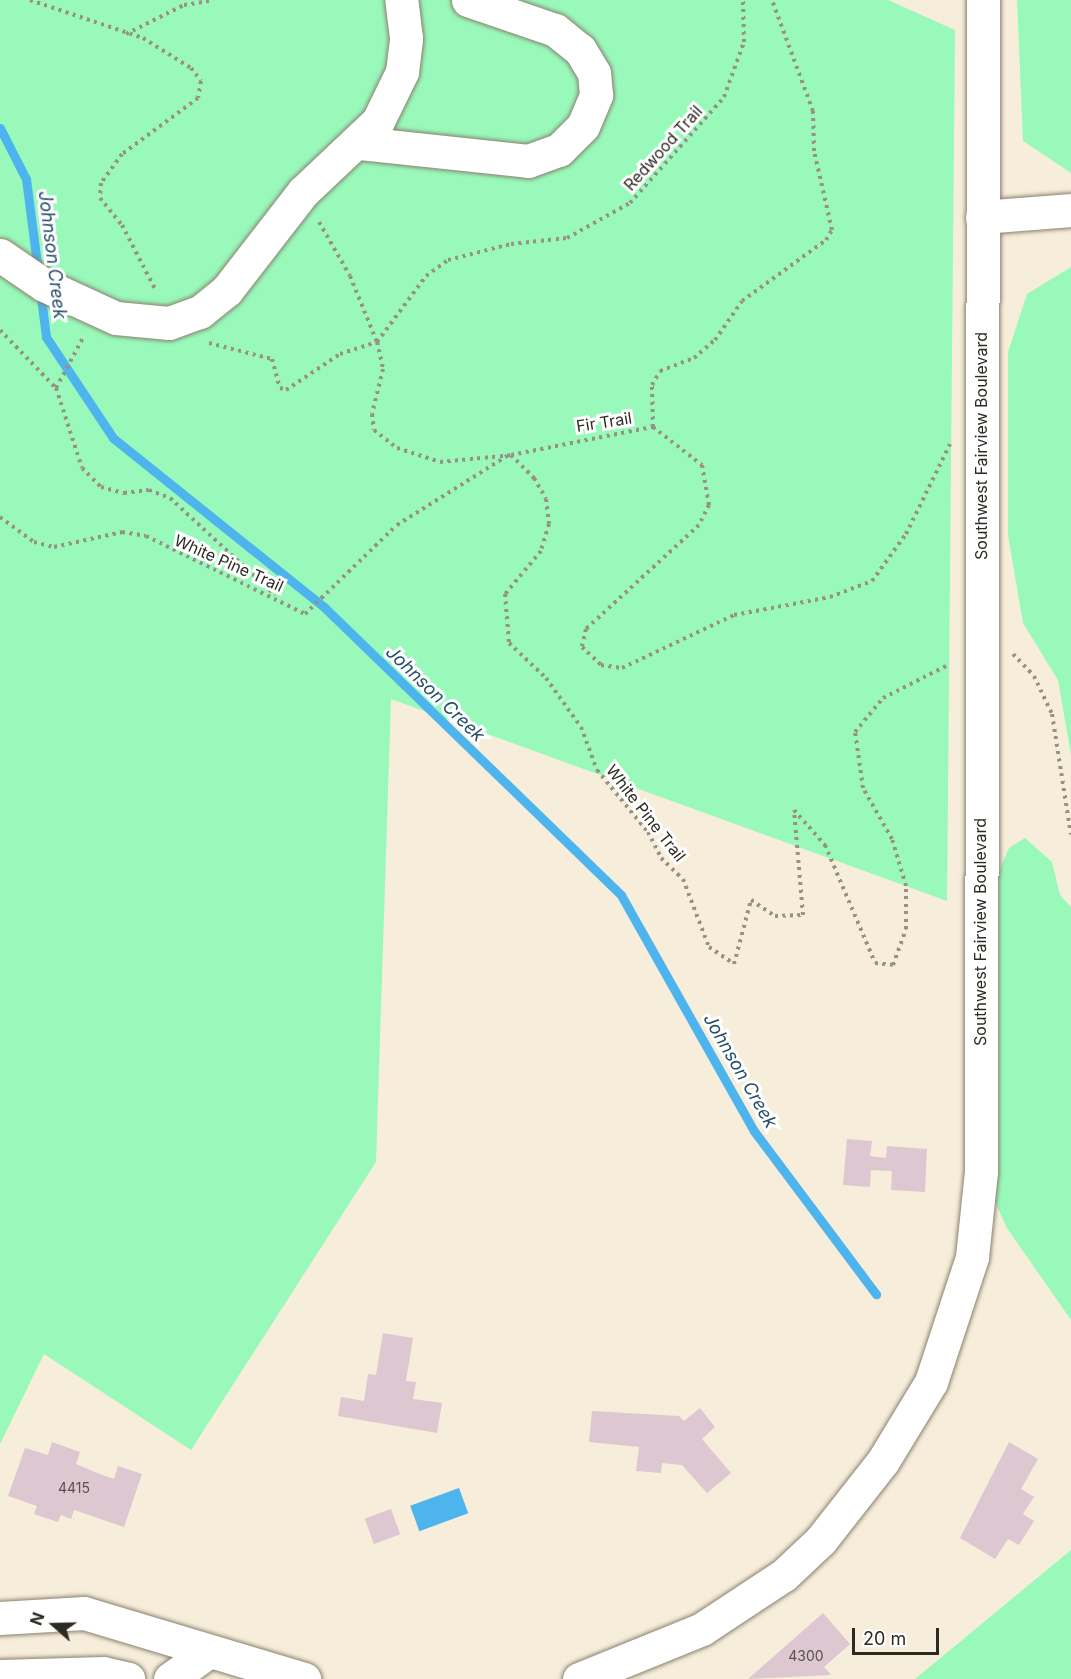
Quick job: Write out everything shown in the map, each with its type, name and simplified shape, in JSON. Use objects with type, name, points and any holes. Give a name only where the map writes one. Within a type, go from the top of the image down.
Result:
[{"type":"street","points":[[0,255],[96,312],[135,322],[169,323],[200,312],[227,290],[303,192],[360,143],[378,121],[402,72],[406,38],[401,0]]},
{"type":"street","points":[[360,143],[528,160],[559,150],[583,126],[596,95],[594,73],[580,50],[555,30],[468,0]]},
{"type":"street","name":"Southwest Fairview Boulevard","points":[[579,1679],[665,1648],[784,1575],[821,1540],[883,1461],[946,1349],[972,1257],[981,1172],[980,653],[983,0]]},
{"type":"street","points":[[982,217],[1071,210]]},
{"type":"street","points":[[0,1618],[84,1613],[304,1679]]},
{"type":"street","points":[[170,1679],[209,1651]]},
{"type":"street","points":[[0,1676],[103,1673],[128,1679]]},
{"type":"path","points":[[30,0],[125,34],[143,38],[191,68],[201,81],[198,98],[122,154],[101,183],[100,198],[122,225],[169,323],[215,346],[272,359],[280,388],[286,390],[340,354],[377,342]]},
{"type":"path","points":[[125,34],[184,5],[214,0]]},
{"type":"path","name":"Redwood Trail","points":[[377,342],[426,276],[448,260],[511,244],[567,238],[645,190],[724,97],[744,42],[743,0]]},
{"type":"path","name":"Fir Trail","points":[[303,192],[350,276],[377,342],[383,369],[372,414],[374,430],[397,448],[440,462],[511,455],[653,428],[652,385],[660,371],[694,358],[715,340],[742,301],[826,240],[832,230],[814,151],[813,111],[772,0]]},
{"type":"path","points":[[56,388],[96,312]]},
{"type":"path","points":[[0,330],[56,388],[82,468],[101,487],[124,493],[150,490],[170,498],[278,597]]},
{"type":"path","points":[[653,428],[702,465],[709,505],[699,525],[585,630],[582,647],[601,665],[622,668],[734,615],[830,597],[872,580],[906,534],[966,419],[982,411]]},
{"type":"path","name":"White Pine Trail","points":[[0,517],[34,542],[54,547],[122,532],[146,536],[243,586],[278,597],[305,614],[397,525],[511,455],[534,478],[546,499],[549,524],[541,551],[505,594],[509,643],[546,678],[580,727],[597,770],[648,832],[661,858],[683,879],[709,947],[734,964],[751,900],[775,916],[803,915],[794,810],[825,845],[875,963],[893,965],[906,929],[906,886],[892,839],[863,788],[855,732],[883,698],[923,674],[980,653]]},
{"type":"path","points":[[980,653],[1017,654],[1034,676],[1052,714],[1071,835]]},
{"type":"green space","points":[[0,0],[888,0],[955,30],[947,901],[391,699],[376,1162],[191,1450],[44,1354],[0,1444]]},
{"type":"green space","points":[[1017,0],[1071,0],[1071,173],[1023,141]]},
{"type":"green space","points":[[1071,267],[1071,755],[1058,680],[1023,623],[1008,536],[1008,352],[1027,294]]},
{"type":"green space","points":[[1025,838],[1052,862],[1060,895],[1071,907],[1071,1320],[1007,1228],[981,1172],[980,913],[1009,848]]},
{"type":"green space","points":[[1071,1550],[1071,1679],[915,1679]]},
{"type":"water","points":[[459,1488],[468,1513],[419,1531],[410,1506]]},
{"type":"building","points":[[847,1139],[872,1141],[870,1156],[886,1158],[887,1146],[927,1149],[925,1192],[891,1190],[892,1171],[871,1170],[870,1187],[843,1185]]},
{"type":"building","points":[[383,1333],[413,1338],[406,1381],[416,1382],[413,1399],[442,1403],[437,1433],[338,1416],[341,1397],[364,1401],[368,1374],[376,1375]]},
{"type":"building","points":[[700,1408],[715,1427],[702,1439],[731,1473],[707,1493],[682,1465],[662,1463],[661,1473],[636,1471],[639,1447],[589,1442],[592,1411],[679,1416],[684,1421]]},
{"type":"building","points":[[52,1442],[80,1452],[76,1464],[97,1473],[114,1479],[118,1466],[142,1474],[124,1527],[74,1510],[71,1519],[61,1515],[58,1522],[34,1514],[37,1506],[8,1496],[25,1448],[48,1455]]},
{"type":"building","points":[[1009,1442],[1038,1459],[1021,1489],[1034,1497],[1023,1514],[1034,1521],[1019,1545],[1008,1539],[995,1559],[960,1538]]},
{"type":"building","points":[[391,1509],[400,1534],[374,1544],[365,1519]]},
{"type":"building","points":[[823,1613],[850,1644],[824,1667],[831,1675],[748,1679]]},
{"type":"waterway","name":"Johnson Creek","points":[[0,128],[26,179],[38,271]]},
{"type":"waterway","name":"Johnson Creek","points":[[40,290],[46,337],[113,438],[325,608],[621,895],[754,1131],[876,1294]]}]
